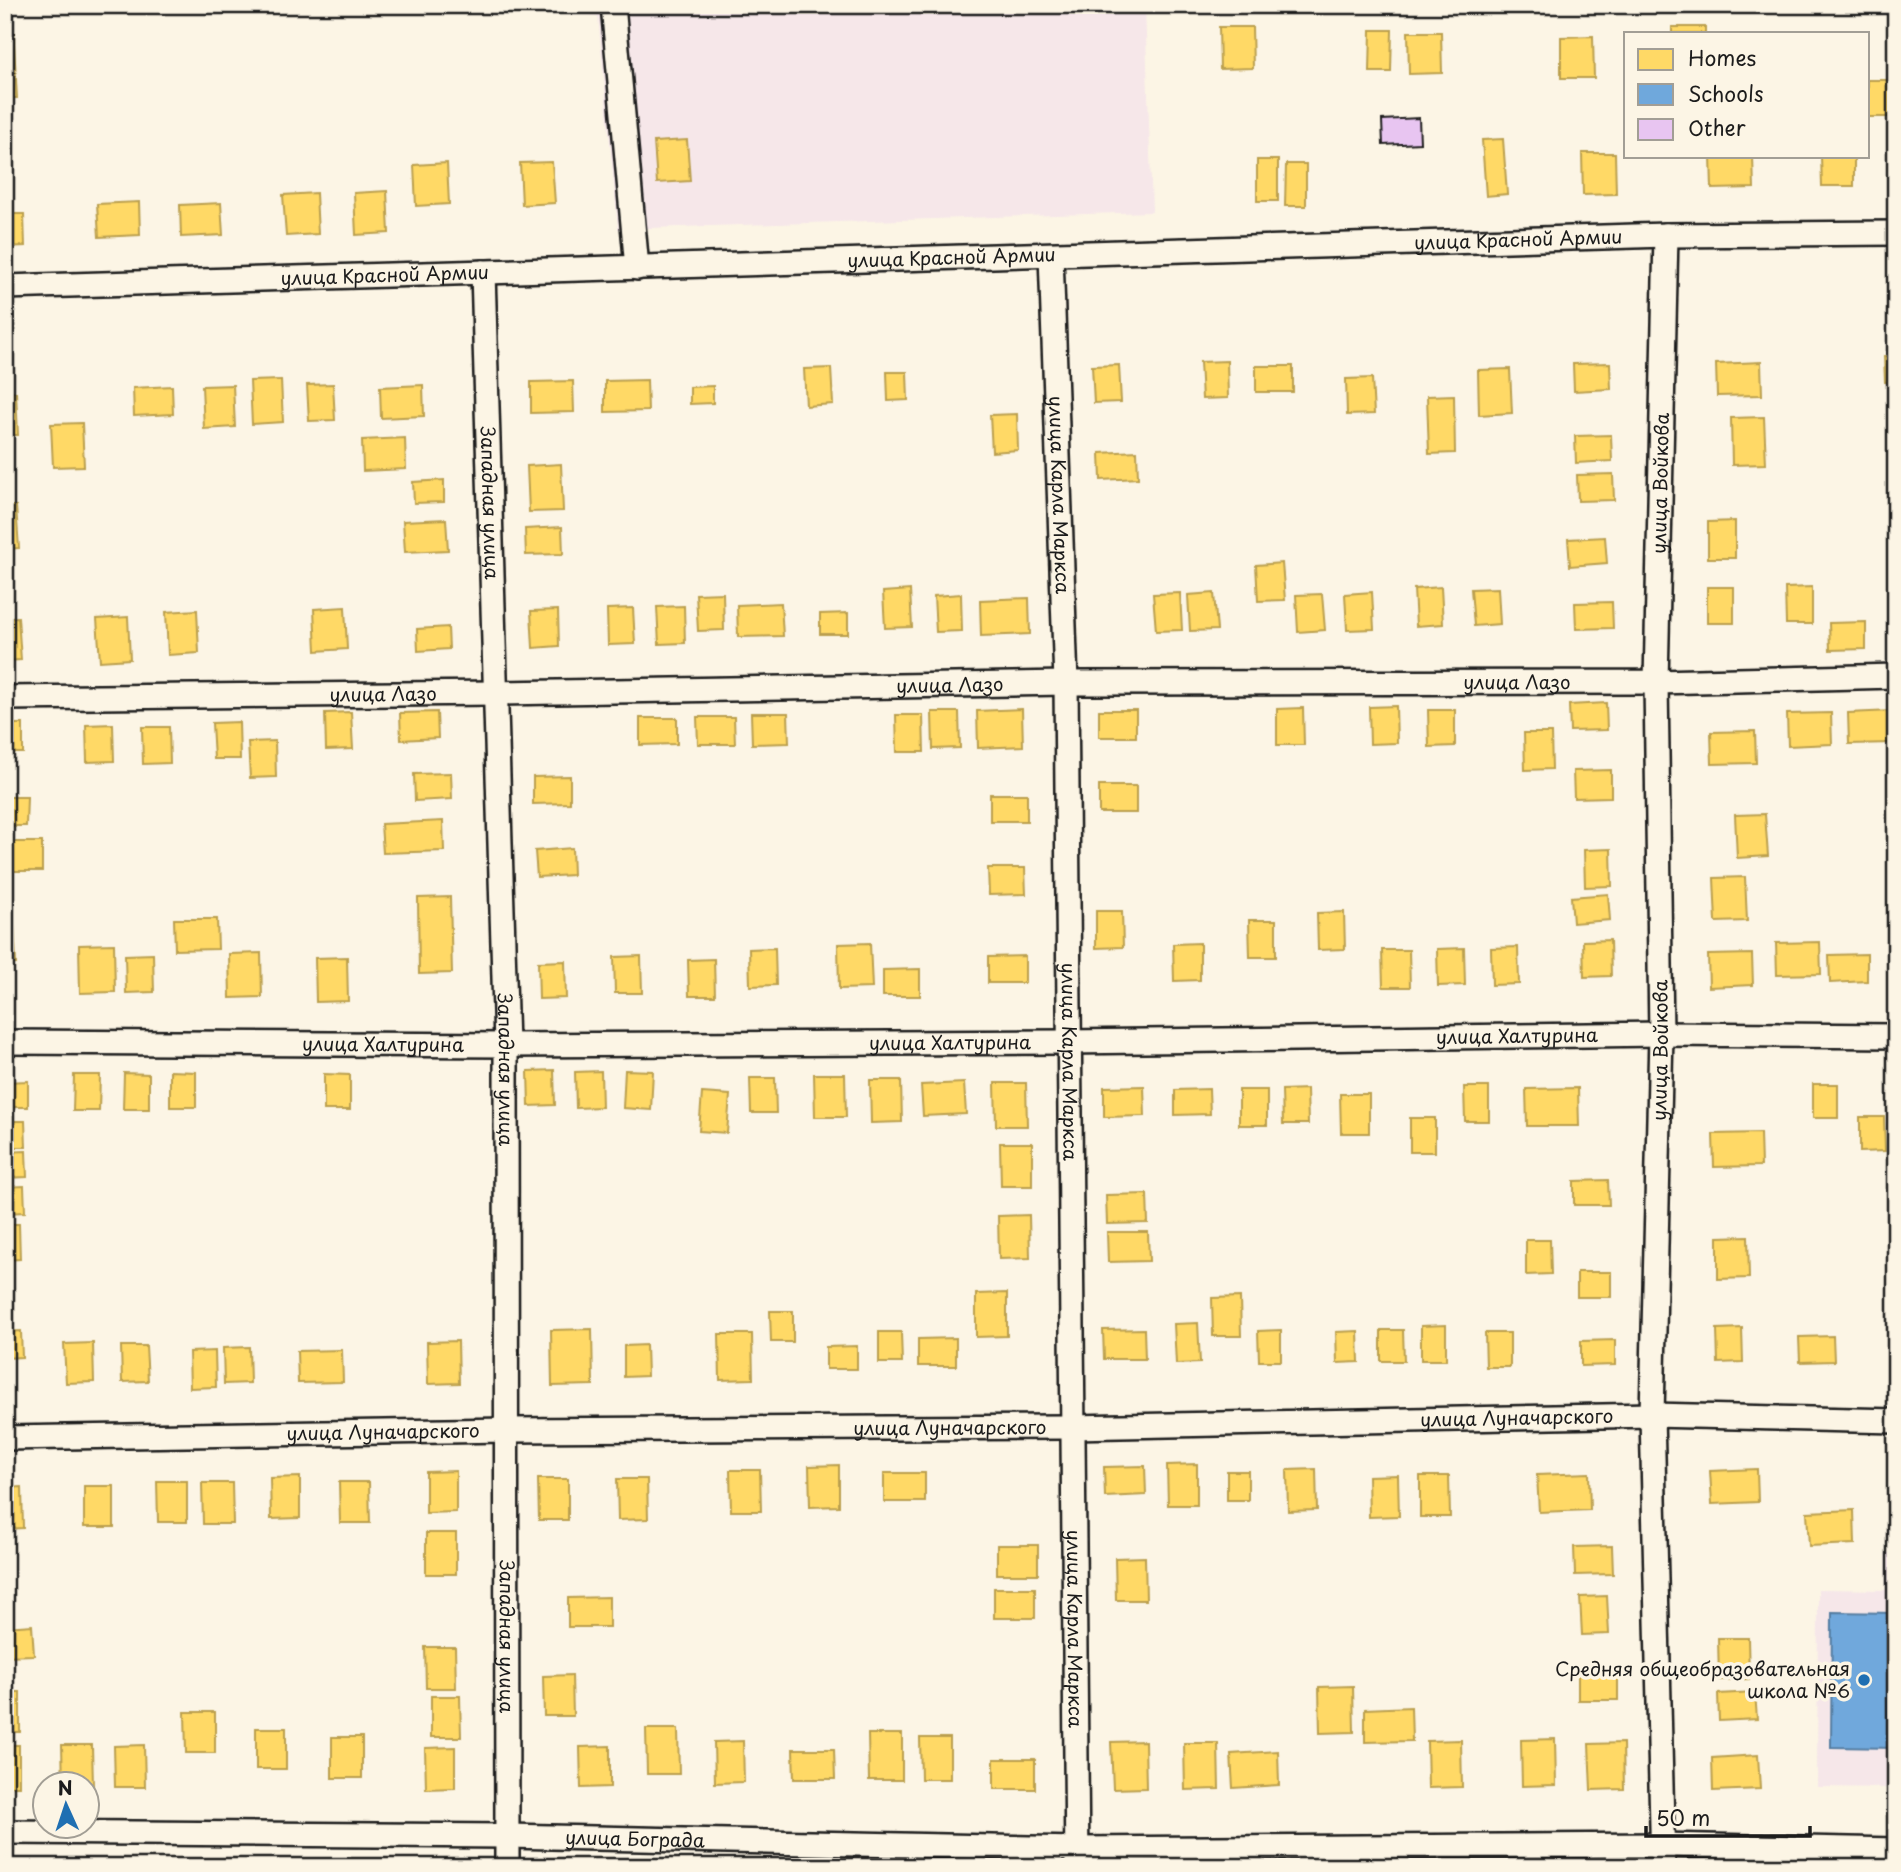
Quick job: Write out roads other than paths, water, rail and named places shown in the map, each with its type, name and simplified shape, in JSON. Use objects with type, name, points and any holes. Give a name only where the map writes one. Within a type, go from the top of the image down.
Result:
[{"type":"street","points":[[613,5],[637,268]]},
{"type":"street","name":"улица Красной Армии","points":[[5,287],[1666,235],[1896,233]]},
{"type":"street","name":"улица Войкова","points":[[1662,1856],[1652,1415],[1661,1034],[1656,682],[1666,235]]},
{"type":"street","name":"улица Карла Маркса","points":[[1051,255],[1066,682],[1077,1858]]},
{"type":"street","name":"Западная улица","points":[[483,272],[506,1045],[507,1867]]},
{"type":"street","name":"улица Лазо","points":[[5,698],[496,693],[1066,682],[1656,682],[1896,676]]},
{"type":"street","name":"улица Халтурина","points":[[5,1042],[506,1045],[1068,1042],[1661,1034],[1896,1036]]},
{"type":"street","name":"улица Луначарского","points":[[5,1438],[507,1430],[1072,1427],[1652,1415],[1896,1421]]},
{"type":"street","name":"улица Бограда","points":[[5,1832],[508,1836],[1077,1858],[1662,1856],[1896,1850]]},
{"type":"place","name":"Средняя общеобразовательная школа №6","points":[[1864,1680]]}]
